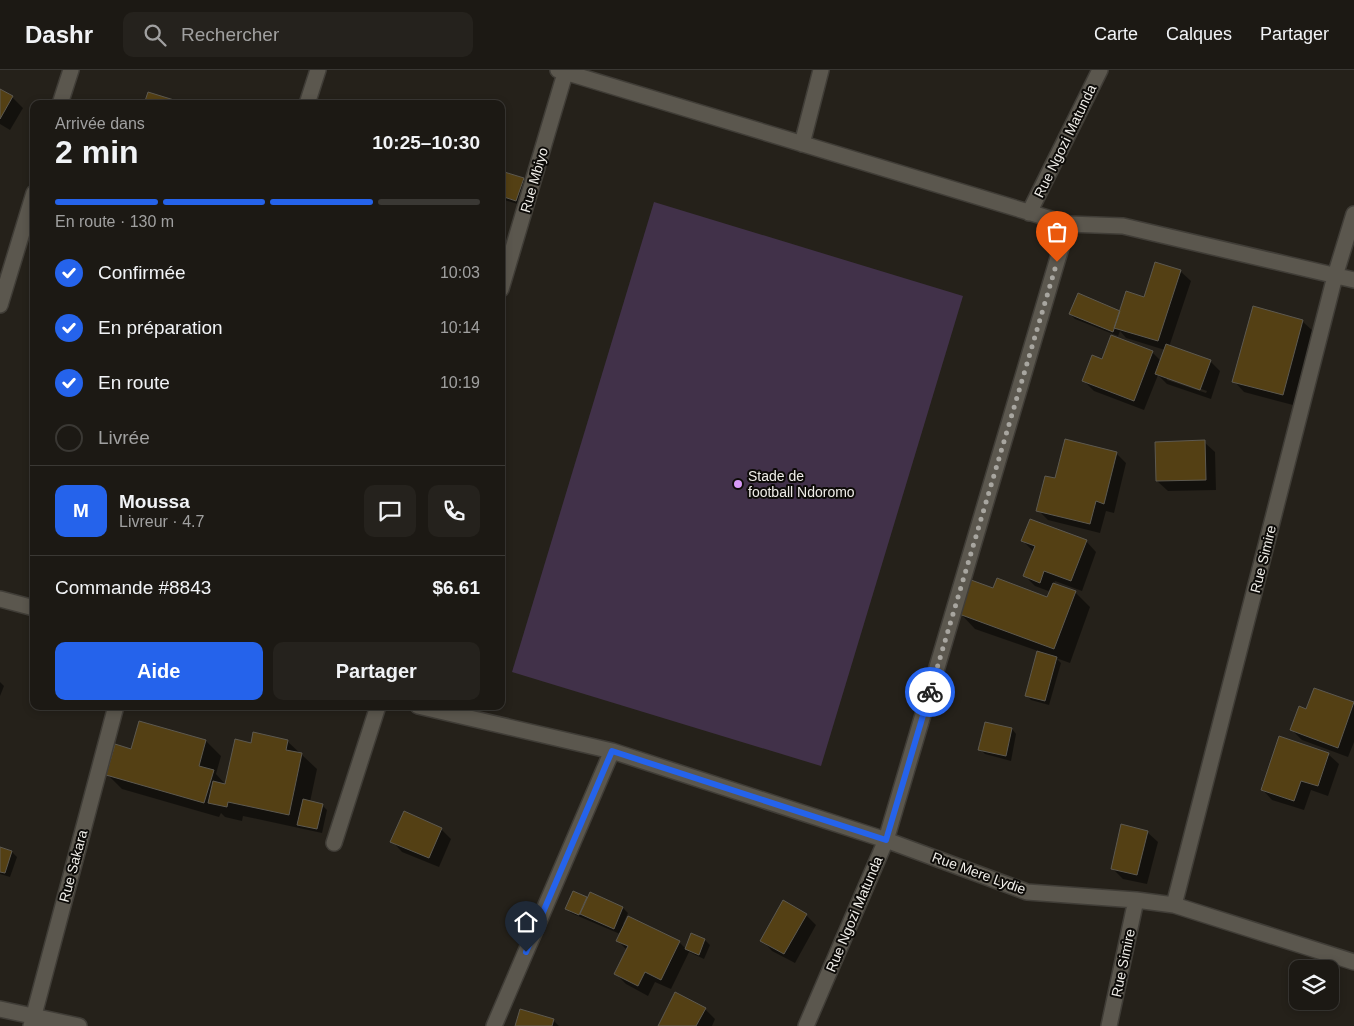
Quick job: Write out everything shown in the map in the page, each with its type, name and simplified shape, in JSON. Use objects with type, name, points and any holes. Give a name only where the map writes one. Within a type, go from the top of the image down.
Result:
[{"type":"street","points":[[61,100],[71,70]]},
{"type":"street","points":[[309,100],[318,70]]},
{"type":"street","points":[[802,144],[822,70]]},
{"type":"street","name":"Rue Ngozi Matunda","points":[[1029,213],[1100,70]]},
{"type":"street","points":[[563,71],[1068,224],[1123,226],[1354,280]]},
{"type":"street","name":"Rue Mbiyo","points":[[505,275],[563,71]]},
{"type":"street","points":[[0,305],[30,206]]},
{"type":"street","name":"Rue Simire","points":[[1174,905],[1335,276],[1354,214]]},
{"type":"street","name":"Rue Ngozi Matunda","points":[[806,1026],[886,840],[1068,224]]},
{"type":"street","points":[[0,599],[30,607]]},
{"type":"street","name":"Rue Sakara","points":[[32,1021],[115,710]]},
{"type":"street","points":[[334,843],[377,710]]},
{"type":"street","name":"Rue Mere Lydie","points":[[435,710],[612,751],[886,840],[1027,892],[1136,900],[1174,905],[1354,962]]},
{"type":"street","points":[[494,1026],[612,751]]},
{"type":"street","name":"Rue Simire","points":[[1110,1026],[1136,900]]},
{"type":"street","points":[[0,1009],[32,1021],[78,1026]]},
{"type":"shaded area","name":"Stade de football Ndoromo","points":[[654,202],[963,296],[821,766],[512,672]]},
{"type":"building","points":[[0,89],[13,96],[0,119]]},
{"type":"building","points":[[148,92],[174,100],[145,100]]},
{"type":"building","points":[[505,172],[524,178],[516,201],[505,197]]},
{"type":"building","points":[[1155,262],[1181,270],[1158,341],[1114,328],[1126,291],[1144,297]]},
{"type":"building","points":[[1078,293],[1120,311],[1113,332],[1069,314]]},
{"type":"building","points":[[1253,306],[1303,320],[1283,395],[1232,382]]},
{"type":"building","points":[[1111,335],[1153,351],[1134,401],[1082,381],[1092,355],[1102,359]]},
{"type":"building","points":[[1166,344],[1211,360],[1200,390],[1155,374]]},
{"type":"building","points":[[1065,439],[1117,452],[1104,504],[1096,501],[1090,524],[1036,511],[1045,476],[1055,478]]},
{"type":"building","points":[[1205,440],[1206,480],[1156,481],[1155,442]]},
{"type":"building","points":[[1030,519],[1087,540],[1071,581],[1044,571],[1040,583],[1023,576],[1035,546],[1021,541]]},
{"type":"building","points":[[997,578],[1047,597],[1053,583],[1076,591],[1054,649],[959,614],[971,580],[993,588]]},
{"type":"building","points":[[1037,651],[1057,657],[1045,701],[1025,696]]},
{"type":"building","points":[[1314,688],[1354,702],[1338,748],[1290,730],[1299,706],[1306,709]]},
{"type":"building","points":[[139,721],[206,740],[199,766],[214,770],[204,803],[106,775],[115,744],[131,749]]},
{"type":"building","points":[[985,722],[1012,728],[1006,756],[978,750]]},
{"type":"building","points":[[253,732],[288,740],[286,750],[302,753],[289,815],[228,802],[227,807],[208,803],[213,781],[225,784],[235,739],[251,743]]},
{"type":"building","points":[[1279,736],[1329,753],[1318,786],[1301,781],[1294,801],[1261,790]]},
{"type":"building","points":[[303,799],[323,804],[317,829],[297,825]]},
{"type":"building","points":[[404,811],[442,828],[429,858],[390,842]]},
{"type":"building","points":[[1121,824],[1148,831],[1137,875],[1111,869]]},
{"type":"building","points":[[0,847],[12,851],[5,873],[0,872]]},
{"type":"building","points":[[573,891],[587,897],[579,915],[565,909]]},
{"type":"building","points":[[590,892],[623,907],[614,929],[580,914]]},
{"type":"building","points":[[783,900],[807,914],[784,954],[760,941]]},
{"type":"building","points":[[628,916],[680,941],[661,980],[645,972],[638,986],[614,974],[628,946],[616,941]]},
{"type":"building","points":[[691,933],[705,939],[699,955],[685,949]]},
{"type":"building","points":[[675,992],[706,1008],[696,1026],[658,1026]]},
{"type":"building","points":[[520,1009],[554,1019],[552,1026],[515,1026]]},
{"type":"way so far","points":[[930,692],[1057,262]]},
{"type":"place","name":"Stade de football Ndoromo","points":[[738,484]]},
{"type":"route","points":[[526,952],[612,751],[886,840],[930,692]]}]
